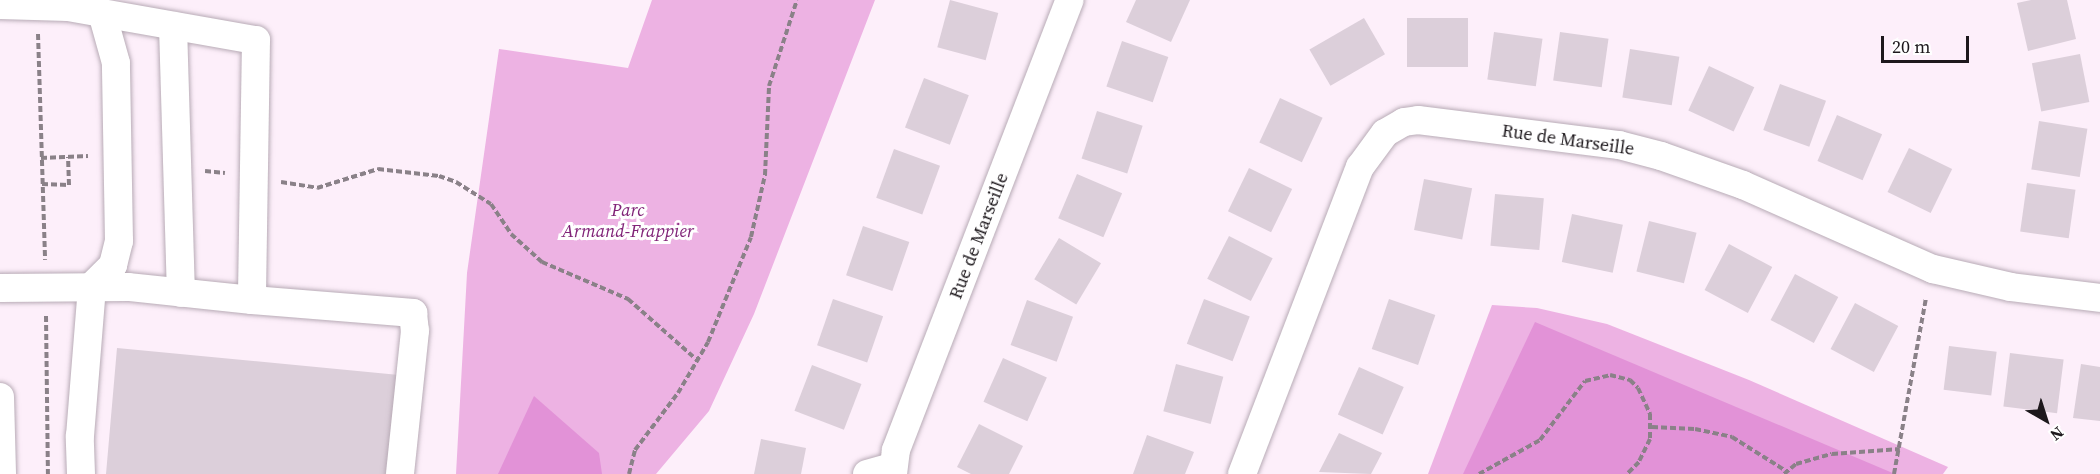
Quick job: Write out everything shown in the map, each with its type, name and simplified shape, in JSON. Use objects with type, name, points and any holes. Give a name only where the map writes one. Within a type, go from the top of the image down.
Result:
[{"type":"street","name":"Rue de Marseille","points":[[884,472],[1070,0]]},
{"type":"street","points":[[0,5],[68,7],[256,40],[252,300]]},
{"type":"street","points":[[81,474],[80,436],[92,286],[113,265],[119,241],[116,63],[102,13]]},
{"type":"street","points":[[173,26],[181,293]]},
{"type":"street","name":"Rue de Marseille","points":[[1242,474],[1360,167],[1385,133],[1404,122],[1418,120],[1537,135],[1651,153],[1734,181],[1933,269],[2011,287],[2100,298]]},
{"type":"street","points":[[0,288],[92,286],[413,313],[415,331],[400,474]]},
{"type":"street","points":[[0,397],[2,474]]},
{"type":"path","points":[[628,474],[635,450],[698,361],[750,237],[765,176],[769,86],[797,0]]},
{"type":"path","points":[[38,23],[45,267]]},
{"type":"path","points":[[41,158],[93,159],[93,147]]},
{"type":"path","points":[[42,184],[69,185],[68,157]]},
{"type":"path","points":[[199,169],[231,174]]},
{"type":"path","points":[[294,185],[317,188],[378,169],[439,176],[456,182],[491,204],[511,234],[542,262],[628,299],[698,361]]},
{"type":"path","points":[[1894,474],[1928,288]]},
{"type":"path","points":[[45,309],[48,474]]},
{"type":"path","points":[[1479,474],[1540,440],[1559,419],[1577,387],[1590,378],[1610,375],[1630,380],[1646,401],[1652,427],[1645,452],[1627,474]]},
{"type":"path","points":[[1652,427],[1695,429],[1732,436],[1785,472],[1796,464],[1832,454],[1900,449]]},
{"type":"green space","name":"Parc Armand-Frappier","points":[[652,0],[875,0],[754,314],[709,411],[656,474],[456,474],[467,273],[499,49],[628,68]]},
{"type":"green space","points":[[1492,305],[1537,308],[1607,324],[1749,380],[1948,467],[1943,474],[1428,474]]},
{"type":"shaded area","points":[[1535,322],[1895,474],[1463,474]]},
{"type":"shaded area","points":[[534,396],[599,453],[602,474],[498,474]]},
{"type":"building","points":[[950,0],[998,13],[986,60],[937,47]]},
{"type":"building","points":[[1136,0],[1190,0],[1171,42],[1126,22]]},
{"type":"building","points":[[2031,0],[2067,0],[2076,39],[2028,51],[2017,3]]},
{"type":"building","points":[[1364,18],[1385,54],[1330,86],[1309,50]]},
{"type":"building","points":[[1407,18],[1468,18],[1468,67],[1407,67]]},
{"type":"building","points":[[1494,32],[1543,39],[1536,86],[1487,80]]},
{"type":"building","points":[[1560,32],[1609,39],[1602,87],[1553,81]]},
{"type":"building","points":[[1122,41],[1168,57],[1153,102],[1106,86]]},
{"type":"building","points":[[1630,49],[1679,57],[1672,105],[1622,97]]},
{"type":"building","points":[[2080,54],[2089,102],[2041,111],[2032,63]]},
{"type":"building","points":[[1709,66],[1754,87],[1734,132],[1688,110]]},
{"type":"building","points":[[924,78],[969,95],[950,145],[905,127]]},
{"type":"building","points":[[1780,84],[1826,101],[1809,147],[1763,130]]},
{"type":"building","points":[[1280,98],[1323,118],[1302,162],[1259,142]]},
{"type":"building","points":[[1097,111],[1143,126],[1127,173],[1082,159]]},
{"type":"building","points":[[1837,115],[1882,134],[1863,180],[1817,161]]},
{"type":"building","points":[[2039,121],[2087,129],[2080,177],[2031,169]]},
{"type":"building","points":[[1909,148],[1952,169],[1931,213],[1888,192]]},
{"type":"building","points":[[894,149],[940,166],[922,215],[876,198]]},
{"type":"building","points":[[1249,168],[1292,189],[1271,232],[1228,211]]},
{"type":"building","points":[[1077,174],[1122,193],[1103,237],[1058,218]]},
{"type":"building","points":[[1424,179],[1472,188],[1462,239],[1414,230]]},
{"type":"building","points":[[2027,183],[2076,190],[2069,238],[2020,232]]},
{"type":"building","points":[[1495,194],[1544,198],[1539,250],[1490,246]]},
{"type":"building","points":[[1572,214],[1623,225],[1613,273],[1562,262]]},
{"type":"building","points":[[1649,221],[1697,233],[1684,283],[1636,271]]},
{"type":"building","points":[[863,226],[909,242],[892,291],[846,275]]},
{"type":"building","points":[[1229,236],[1273,258],[1251,301],[1207,279]]},
{"type":"building","points":[[1059,238],[1101,263],[1076,304],[1034,279]]},
{"type":"building","points":[[1729,244],[1772,267],[1748,313],[1705,290]]},
{"type":"building","points":[[1795,274],[1838,297],[1814,343],[1771,320]]},
{"type":"building","points":[[833,299],[883,316],[867,363],[817,345]]},
{"type":"building","points":[[1204,299],[1250,317],[1233,361],[1187,344]]},
{"type":"building","points":[[1389,299],[1435,315],[1418,365],[1372,349]]},
{"type":"building","points":[[1027,300],[1073,317],[1057,362],[1011,345]]},
{"type":"building","points":[[1855,303],[1898,326],[1874,372],[1831,349]]},
{"type":"building","points":[[1949,346],[1997,352],[1991,396],[1944,390]]},
{"type":"building","points":[[117,348],[399,375],[390,474],[106,474]]},
{"type":"building","points":[[2010,353],[2064,360],[2057,413],[2003,407]]},
{"type":"building","points":[[1003,358],[1047,378],[1027,421],[983,402]]},
{"type":"building","points":[[1176,364],[1223,377],[1211,424],[1163,411]]},
{"type":"building","points":[[2081,364],[2100,367],[2100,421],[2073,418]]},
{"type":"building","points":[[812,365],[861,384],[844,430],[794,411]]},
{"type":"building","points":[[1359,367],[1404,387],[1383,434],[1338,415]]},
{"type":"building","points":[[979,424],[1023,446],[1009,474],[971,474],[957,467]]},
{"type":"building","points":[[1339,433],[1382,453],[1371,474],[1319,472]]},
{"type":"building","points":[[1147,435],[1194,452],[1185,474],[1133,474]]},
{"type":"building","points":[[761,439],[806,448],[801,474],[754,474]]}]
